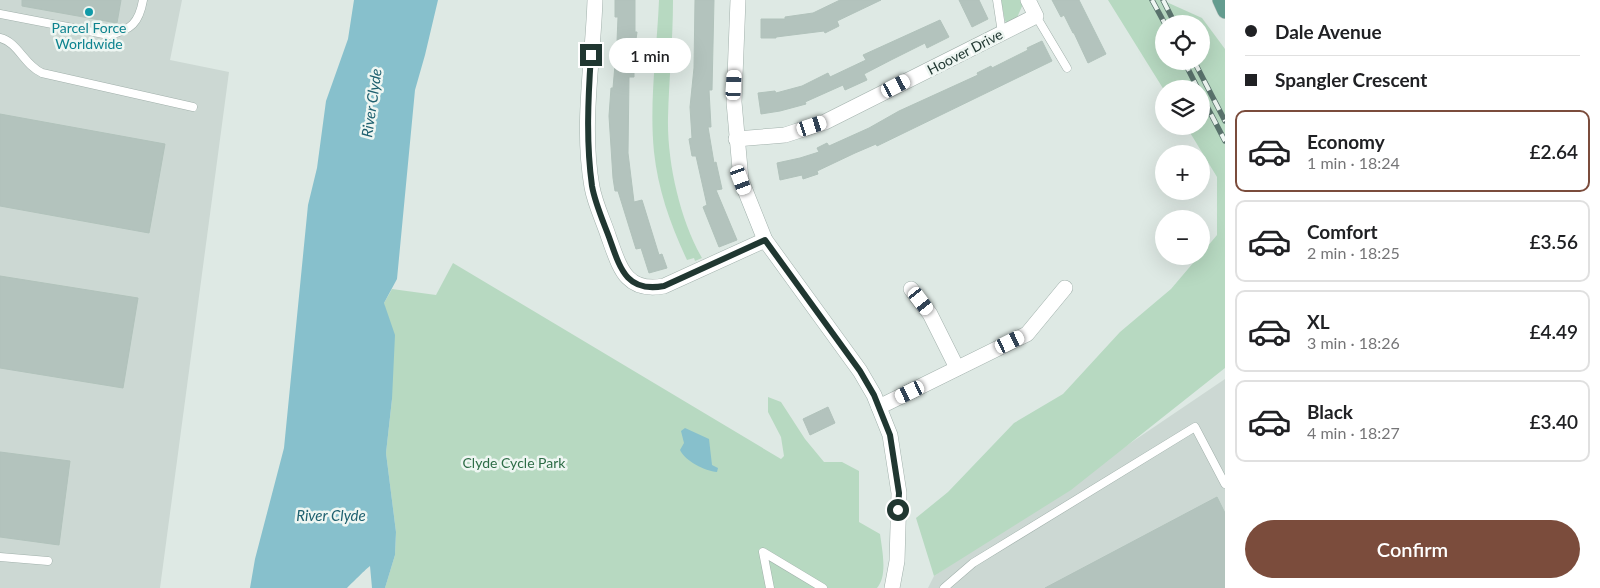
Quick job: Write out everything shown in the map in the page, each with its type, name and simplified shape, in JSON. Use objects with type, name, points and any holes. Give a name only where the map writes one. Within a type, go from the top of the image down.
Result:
[{"type":"main road","points":[[1220,0],[1225,11]]},
{"type":"street","points":[[594,0],[588,106],[592,188],[619,267],[628,279],[640,287],[664,286],[765,240]]},
{"type":"street","points":[[738,0],[734,102],[741,180],[765,240],[860,371],[879,407],[890,435],[899,493],[897,561],[892,588]]},
{"type":"street","points":[[1028,0],[1036,16]]},
{"type":"street","name":"Hoover Drive","points":[[736,139],[785,135],[825,122],[1036,16]]},
{"type":"street","points":[[879,407],[1027,334],[1065,288]]},
{"type":"street","points":[[911,289],[930,314],[957,368]]},
{"type":"lane","points":[[0,14],[109,35],[124,31],[133,25],[140,12],[143,0]]},
{"type":"lane","points":[[997,0],[1002,33]]},
{"type":"lane","points":[[1036,16],[1067,68]]},
{"type":"lane","points":[[0,38],[12,44],[33,70],[193,107]]},
{"type":"lane","points":[[944,588],[981,558],[1195,427],[1225,484]]},
{"type":"lane","points":[[770,588],[763,552],[823,588]]},
{"type":"lane","points":[[0,557],[48,561]]},
{"type":"shaded area","points":[[0,0],[182,0],[170,60],[229,72],[160,588],[0,588]]},
{"type":"shaded area","points":[[1225,379],[1225,588],[928,588],[934,576]]},
{"type":"green space","points":[[659,0],[673,0],[668,135],[676,190],[681,209],[702,258],[695,261],[694,258],[687,260],[666,208],[654,152],[652,114]]},
{"type":"green space","points":[[1001,0],[1021,0],[1023,4],[1016,20],[1008,24],[1005,21]]},
{"type":"green space","points":[[1108,0],[1162,0],[1195,15],[1155,15],[1155,70],[1210,70],[1210,29],[1225,49],[1225,368],[1071,490],[934,576],[916,518],[948,492],[1014,423],[1063,394],[1120,332],[1171,289],[1191,265],[1210,265],[1210,243],[1217,235],[1217,177],[1210,165],[1210,145],[1198,145],[1191,135],[1210,135],[1210,80],[1158,80]]},
{"type":"green space","name":"Clyde Cycle Park","points":[[453,263],[781,459],[784,456],[781,437],[768,412],[768,397],[781,402],[805,439],[824,462],[842,462],[859,471],[859,522],[880,534],[883,570],[877,588],[385,588],[395,555],[396,532],[386,453],[392,399],[384,303],[392,289],[436,295]]},
{"type":"water","name":"River Clyde","points":[[354,0],[438,0],[415,90],[397,279],[384,303],[395,335],[392,399],[386,453],[396,532],[395,555],[385,588],[372,588],[370,566],[347,588],[250,588],[255,559],[284,448],[308,205],[317,168],[326,101],[348,39]]},
{"type":"water","points":[[685,428],[709,439],[712,465],[718,468],[717,472],[696,465],[686,458],[680,450],[684,443],[681,431]]},
{"type":"building","name":"Parcel Force Worldwide","points":[[22,0],[121,0],[117,23],[22,6]]},
{"type":"building","points":[[615,0],[635,0],[635,32],[637,32],[634,54],[634,77],[629,77],[628,153],[634,202],[642,200],[659,255],[662,254],[667,268],[649,273],[641,248],[636,249],[618,191],[615,191],[613,178],[609,116],[617,42],[618,17],[615,17]]},
{"type":"building","points":[[695,0],[714,0],[712,90],[709,90],[711,127],[708,127],[714,163],[716,162],[722,189],[716,190],[737,240],[719,247],[703,207],[707,205],[696,156],[692,156],[689,139],[692,138],[690,107],[694,68]]},
{"type":"building","points":[[840,0],[881,0],[837,21],[839,26],[825,33],[824,31],[776,38],[761,38],[761,19],[785,19],[785,17],[813,13]]},
{"type":"building","points":[[959,0],[979,0],[988,19],[972,27]]},
{"type":"building","points":[[1052,0],[1079,0],[1106,54],[1088,63],[1064,15],[1061,17]]},
{"type":"building","points":[[940,20],[949,37],[927,48],[925,43],[891,60],[864,74],[867,80],[845,90],[843,85],[805,102],[806,104],[761,114],[758,93],[775,91],[776,93],[802,86],[828,73],[830,77],[866,60],[863,55]]},
{"type":"building","points":[[1042,41],[1052,61],[877,146],[876,144],[817,171],[818,174],[803,179],[802,175],[780,180],[777,163],[819,152],[817,148],[827,143],[829,146],[869,128],[899,111],[1028,50],[1027,48]]},
{"type":"building","points":[[0,114],[165,144],[149,233],[0,206]]},
{"type":"building","points":[[0,276],[138,298],[123,388],[0,368]]},
{"type":"building","points":[[828,407],[835,423],[810,435],[803,419]]},
{"type":"building","points":[[0,452],[70,461],[59,545],[0,537]]},
{"type":"building","points":[[1217,497],[1225,513],[1225,588],[1045,588]]},
{"type":"railway","points":[[1152,0],[1160,15]]},
{"type":"railway","points":[[1163,0],[1170,15]]},
{"type":"railway","points":[[1188,70],[1194,80]]},
{"type":"railway","points":[[1199,70],[1225,121]]},
{"type":"railway","points":[[1210,112],[1225,141]]},
{"type":"place","name":"Parcel Force Worldwide","points":[[89,12]]},
{"type":"route","points":[[591,55],[588,134],[592,188],[619,267],[628,279],[640,287],[664,286],[765,240],[860,371],[874,395],[890,435],[899,493],[898,510]]}]
